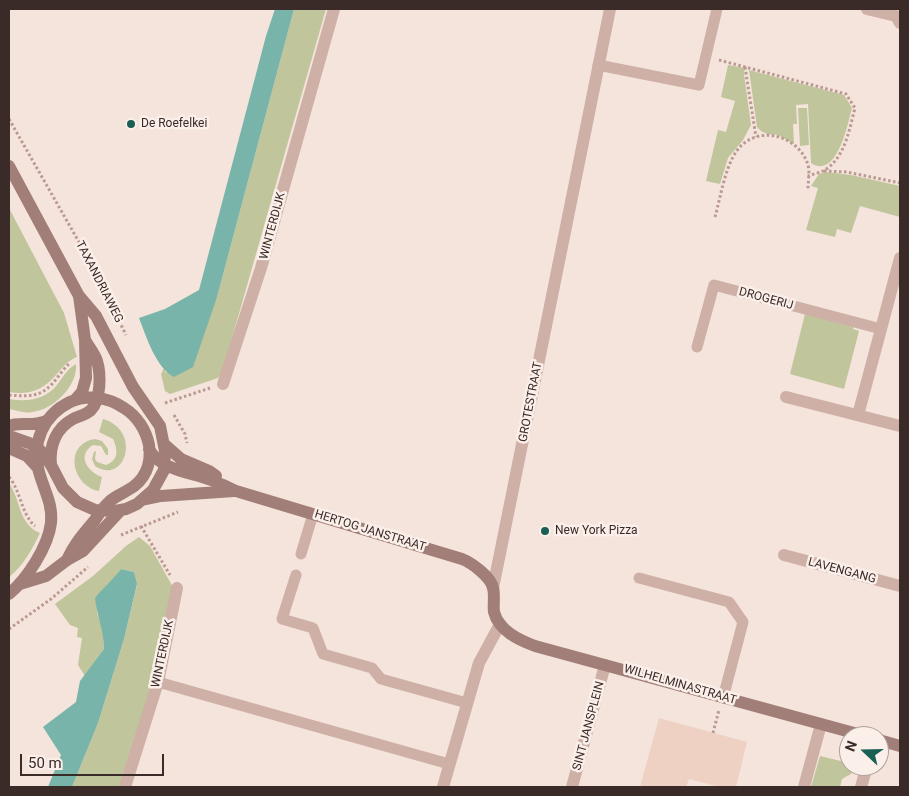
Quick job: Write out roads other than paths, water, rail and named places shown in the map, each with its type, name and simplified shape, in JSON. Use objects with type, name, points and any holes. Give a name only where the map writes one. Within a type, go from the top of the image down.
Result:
[{"type":"main road","name":"TAXANDRIAWEG","points":[[9,166],[79,296],[96,316],[133,388],[160,426],[164,444],[165,465]]},
{"type":"main road","name":"TAXANDRIAWEG","points":[[75,400],[86,382],[85,340],[79,296]]},
{"type":"main road","name":"TAXANDRIAWEG","points":[[85,340],[97,359],[99,375],[97,398]]},
{"type":"main road","points":[[9,594],[20,584],[42,550],[49,532],[51,523],[50,504],[38,468],[36,448],[40,433],[48,420],[63,406],[75,400],[97,398],[117,404],[134,416],[142,428],[149,449],[165,465],[156,486],[142,500],[131,507],[120,511],[101,511],[89,508],[72,498],[59,483],[52,465],[52,448],[58,432],[71,420],[91,410],[97,398]]},
{"type":"main road","points":[[9,426],[14,424],[31,425],[48,420]]},
{"type":"main road","points":[[9,436],[26,441],[36,448],[52,465]]},
{"type":"main road","name":"HERTOG JANSTRAAT","points":[[164,444],[181,459],[209,470],[236,491]]},
{"type":"main road","points":[[9,448],[27,456],[38,468]]},
{"type":"main road","points":[[67,560],[73,545],[113,498],[140,482],[148,466],[149,449]]},
{"type":"main road","name":"HERTOG JANSTRAAT","points":[[165,465],[211,480],[236,491],[462,559],[478,569],[494,588]]},
{"type":"main road","name":"HERTOG JANSTRAAT","points":[[142,500],[161,496],[236,491]]},
{"type":"main road","points":[[20,584],[46,576],[67,560],[83,552],[120,511]]},
{"type":"main road","name":"GROTESTRAAT","points":[[494,588],[495,613],[500,624]]},
{"type":"main road","name":"WILHELMINASTRAAT","points":[[500,624],[518,639],[535,646],[839,729]]},
{"type":"street","name":"WINTERDIJK","points":[[223,384],[262,268],[334,9]]},
{"type":"street","name":"GROTESTRAAT","points":[[494,588],[610,9]]},
{"type":"street","points":[[867,9],[899,16]]},
{"type":"street","points":[[858,415],[900,258]]},
{"type":"street","points":[[786,397],[900,426]]},
{"type":"street","name":"LAVENGANG","points":[[784,555],[900,586]]},
{"type":"street","name":"WINTERDIJK","points":[[125,787],[158,682],[177,588]]},
{"type":"street","points":[[443,787],[479,663],[500,624]]},
{"type":"street","name":"SINT JANSPLEIN","points":[[572,787],[605,665]]},
{"type":"street","points":[[804,787],[821,724]]},
{"type":"lane","points":[[598,64],[699,85],[717,9]]},
{"type":"lane","name":"DROGERIJ","points":[[697,347],[714,285],[881,329]]},
{"type":"lane","points":[[301,554],[313,514]]},
{"type":"lane","points":[[296,575],[282,619],[313,628],[323,654],[372,668],[380,679],[467,703]]},
{"type":"lane","points":[[639,578],[729,602],[743,622],[723,698]]},
{"type":"lane","points":[[158,682],[449,764]]},
{"type":"water","points":[[275,9],[294,9],[217,297],[193,367],[174,377],[162,367],[157,359],[139,318],[165,309],[199,290],[266,36]]},
{"type":"water","points":[[121,569],[134,572],[137,584],[124,639],[98,723],[72,787],[48,787],[61,755],[43,727],[76,702],[80,681],[104,649],[95,598]]},
{"type":"place","name":"De Roefelkei","points":[[131,124]]},
{"type":"place","name":"New York Pizza","points":[[545,531]]}]
